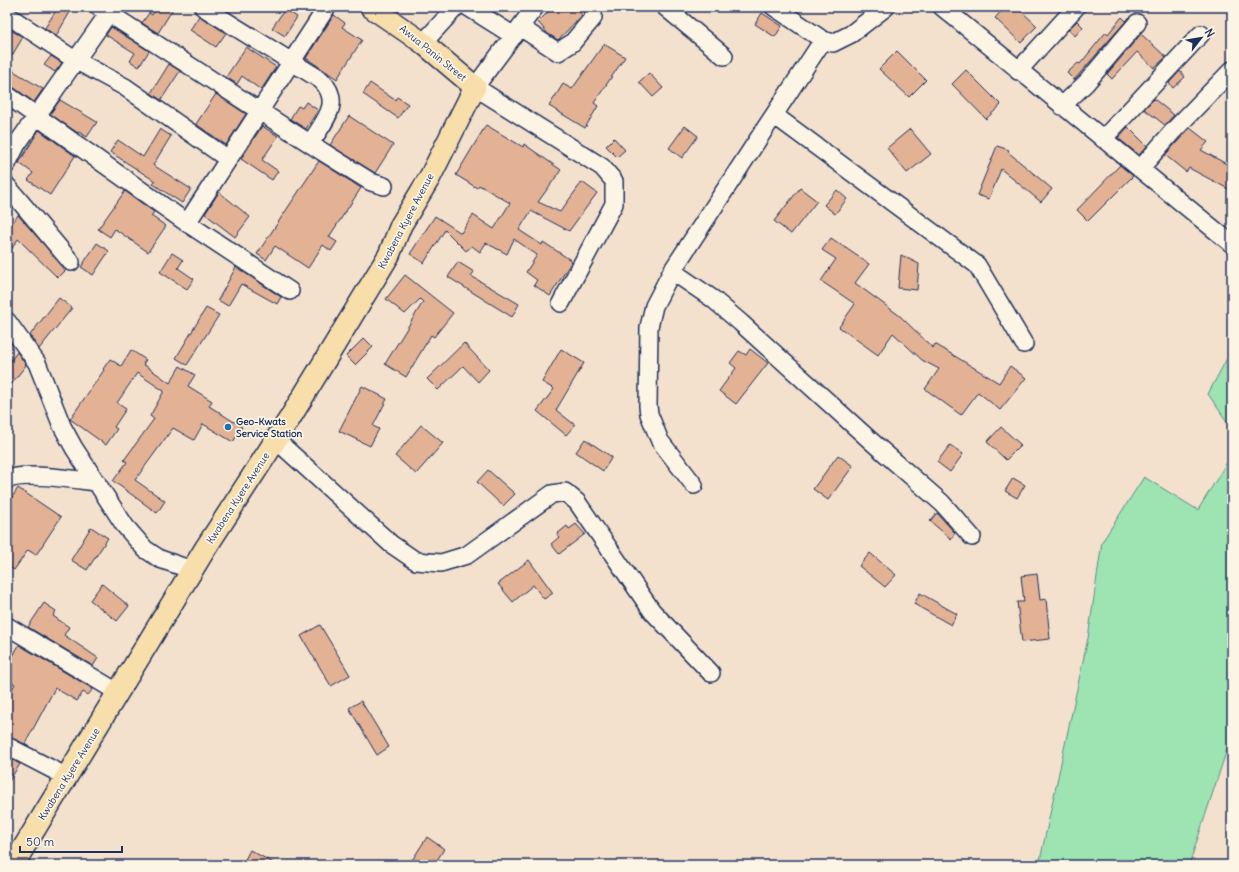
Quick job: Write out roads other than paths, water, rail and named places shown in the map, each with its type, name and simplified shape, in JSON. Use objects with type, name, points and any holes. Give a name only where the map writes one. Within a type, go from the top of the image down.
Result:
[{"type":"main road","name":"Awua Panin Street","points":[[371,7],[423,43],[474,87]]},
{"type":"main road","name":"Kwabena Kyere Avenue","points":[[13,865],[119,693],[192,570],[276,440],[389,255],[402,225],[430,177],[474,87]]},
{"type":"street","points":[[203,7],[321,80],[328,86],[332,96],[332,107],[310,144]]},
{"type":"street","points":[[187,223],[327,7]]},
{"type":"street","points":[[423,43],[456,7]]},
{"type":"street","points":[[468,7],[558,52],[572,43],[593,18],[593,7]]},
{"type":"street","name":"Kwabena Kyere Avenue","points":[[474,87],[535,7]]},
{"type":"street","points":[[665,7],[724,56]]},
{"type":"street","points":[[774,7],[823,40],[833,43],[851,34],[886,7]]},
{"type":"street","points":[[942,7],[1018,71],[1232,244]]},
{"type":"street","points":[[1018,71],[1076,7]]},
{"type":"street","points":[[7,164],[17,144],[76,60],[107,9],[310,144],[371,182],[384,186]]},
{"type":"street","points":[[7,15],[76,60],[125,87],[228,159]]},
{"type":"street","points":[[1062,106],[1086,83],[1137,23]]},
{"type":"street","points":[[1103,139],[1201,34]]},
{"type":"street","points":[[694,485],[660,441],[649,414],[649,326],[654,306],[672,270],[823,40]]},
{"type":"street","points":[[1140,169],[1173,131],[1232,70]]},
{"type":"street","points":[[474,87],[602,167],[614,181],[614,204],[561,303]]},
{"type":"street","points":[[7,95],[187,223],[290,291]]},
{"type":"street","points":[[774,115],[977,265],[1024,344]]},
{"type":"street","points":[[7,186],[71,262]]},
{"type":"street","points":[[672,270],[713,299],[741,323],[942,503],[972,537]]},
{"type":"street","points":[[7,321],[37,363],[62,426],[126,526],[145,549],[160,559],[192,570]]},
{"type":"street","points":[[276,440],[391,544],[416,560],[441,563],[467,555],[552,494],[565,492],[577,502],[652,610],[711,673]]},
{"type":"street","points":[[7,480],[12,477],[28,476],[97,482]]},
{"type":"street","points":[[7,626],[119,693]]},
{"type":"street","points":[[7,746],[67,777]]},
{"type":"place","name":"Geo-Kwats Service Station","points":[[228,427]]}]
